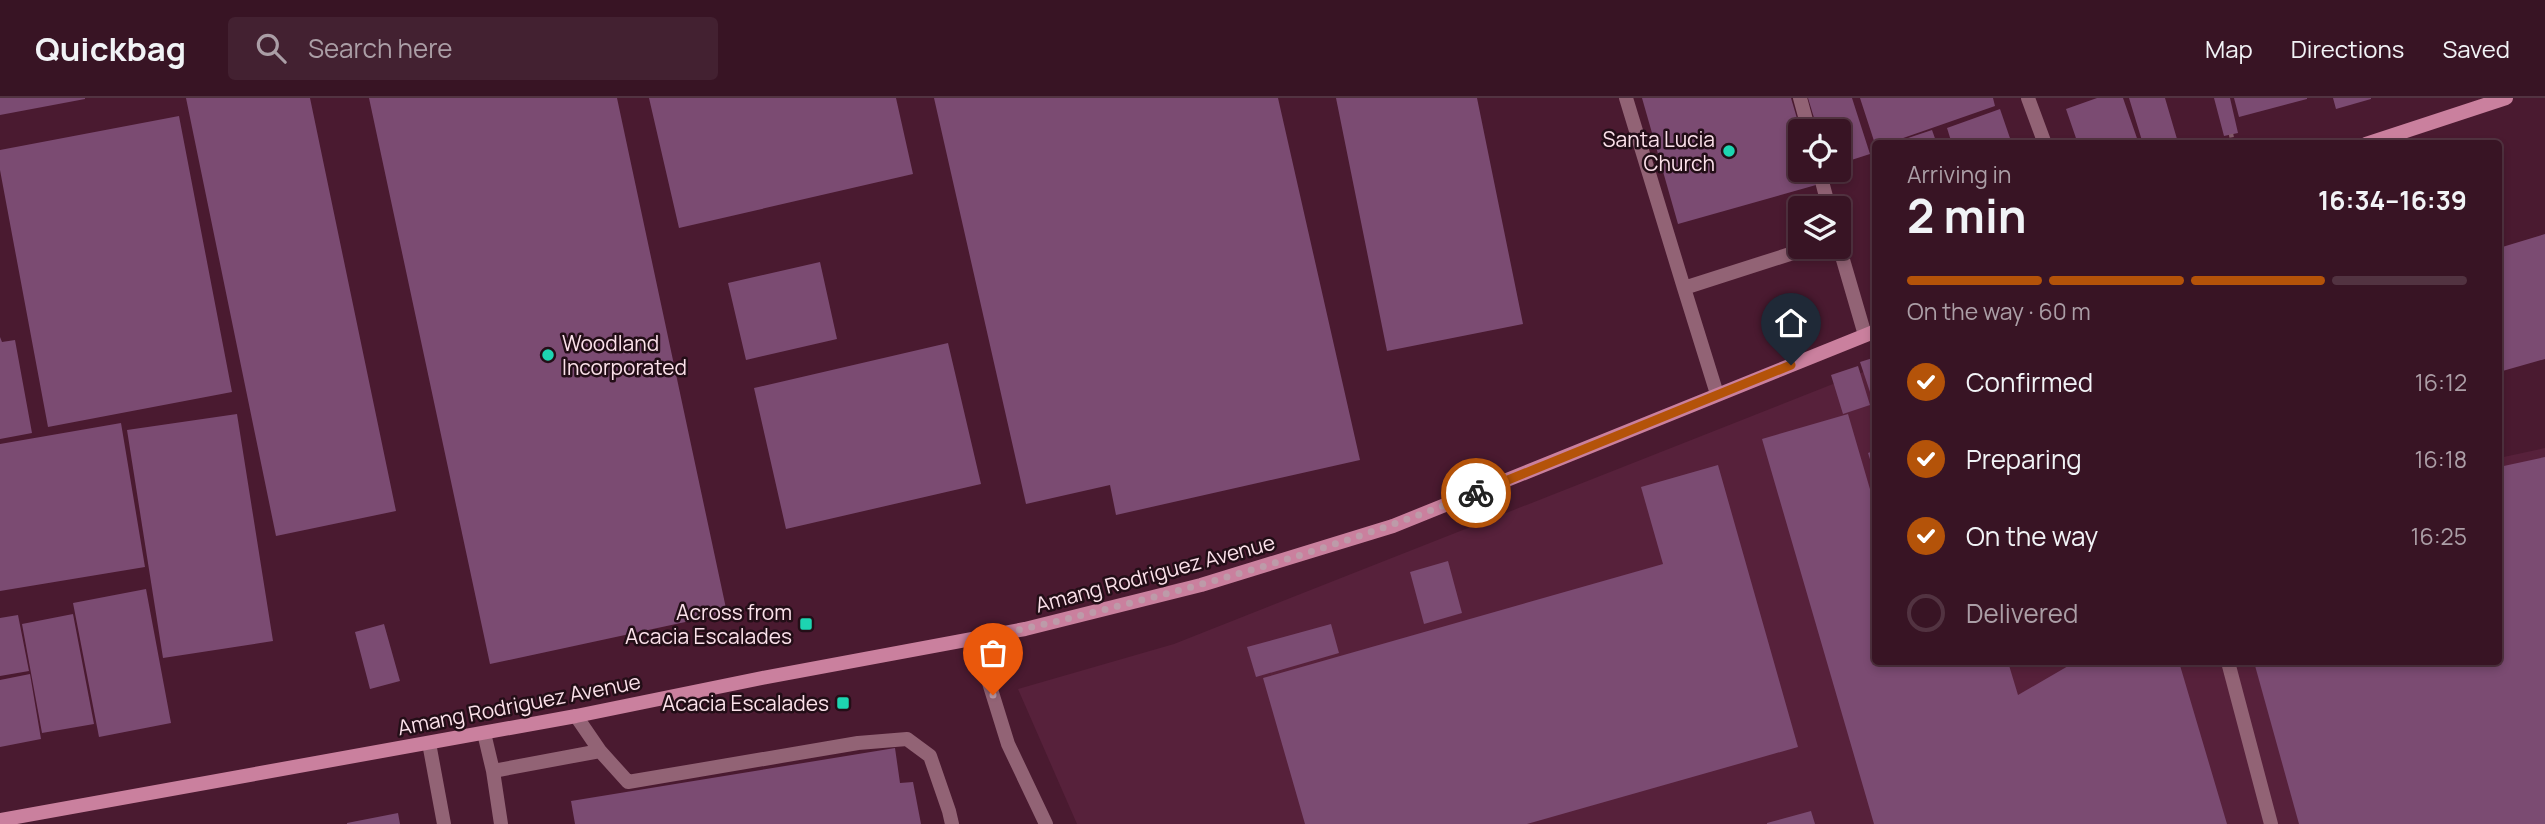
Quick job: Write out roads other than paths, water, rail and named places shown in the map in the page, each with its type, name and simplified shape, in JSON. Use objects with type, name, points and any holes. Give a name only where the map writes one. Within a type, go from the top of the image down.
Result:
[{"type":"main road","points":[[2377,140],[2482,101],[2507,98]]},
{"type":"main road","name":"Amang Rodriguez Avenue","points":[[0,820],[576,716],[1025,629],[1202,584],[1394,526],[1870,333]]},
{"type":"street","points":[[1626,98],[1717,394]]},
{"type":"street","points":[[1800,98],[1806,119]]},
{"type":"street","points":[[2028,98],[2044,140]]},
{"type":"street","points":[[1684,288],[1788,255]]},
{"type":"street","points":[[1844,259],[1870,333]]},
{"type":"street","points":[[979,637],[985,670],[1008,744],[1046,824]]},
{"type":"street","points":[[2229,665],[2271,824]]},
{"type":"street","points":[[576,716],[600,751],[628,782],[858,743],[906,739],[930,756],[952,824]]},
{"type":"street","points":[[484,733],[501,824]]},
{"type":"street","points":[[429,743],[444,824]]},
{"type":"street","points":[[493,771],[600,751]]},
{"type":"place","name":"Santa Lucia Church","points":[[1729,151]]},
{"type":"place","name":"Woodland Incorporated","points":[[548,355]]},
{"type":"place","name":"Across from Acacia Escalades","points":[[806,624]]},
{"type":"place","name":"Acacia Escalades","points":[[843,703]]}]
